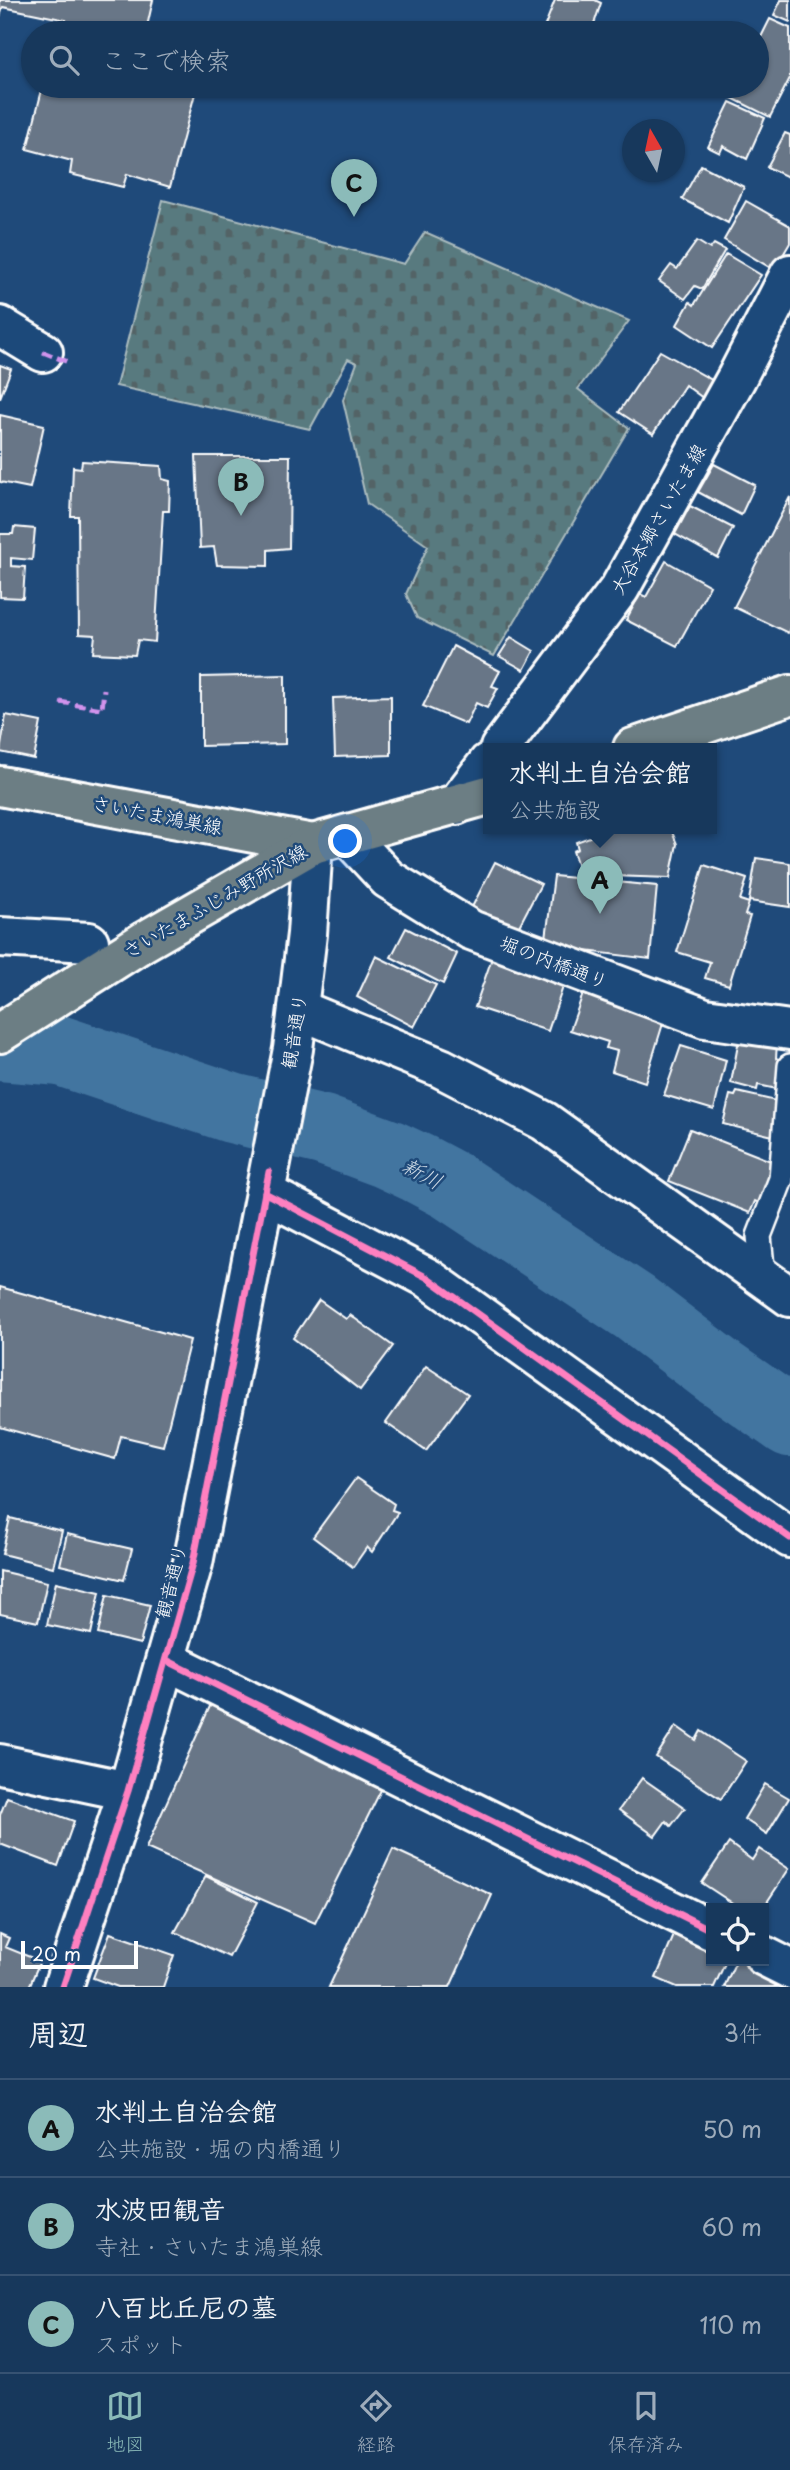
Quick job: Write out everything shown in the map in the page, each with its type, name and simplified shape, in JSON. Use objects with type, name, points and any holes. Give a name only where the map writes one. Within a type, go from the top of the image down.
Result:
[{"type":"main road","points":[[648,743],[790,695]]},
{"type":"main road","name":"さいたま鴻巣線","points":[[0,786],[330,840]]},
{"type":"main road","name":"さいたまふじみ野所沢線","points":[[0,1033],[143,942],[330,840],[472,800]]},
{"type":"street","name":"大谷本郷さいたま線","points":[[504,743],[620,588],[737,377],[790,274]]},
{"type":"street","points":[[0,327],[43,352]]},
{"type":"street","points":[[472,800],[483,775]]},
{"type":"street","name":"観音通り","points":[[63,1987],[128,1791],[193,1563],[293,1049],[307,934],[330,840]]},
{"type":"street","name":"堀の内橋通り","points":[[330,840],[471,930],[705,1018],[790,1030]]},
{"type":"street","points":[[0,937],[89,942]]},
{"type":"street","points":[[298,1009],[441,1068],[544,1121],[776,1287]]},
{"type":"street","points":[[267,1182],[428,1278],[790,1538]]},
{"type":"street","points":[[166,1660],[706,1928]]},
{"type":"street","points":[[0,1764],[128,1791]]},
{"type":"street","points":[[769,1958],[790,1969]]},
{"type":"lane","points":[[776,1287],[759,1236],[781,1179],[790,1066]]},
{"type":"green space","points":[[163,200],[404,264],[425,232],[629,321],[578,389],[629,428],[494,656],[417,618],[406,594],[428,546],[367,504],[343,400],[357,363],[348,359],[310,429],[116,386]]},
{"type":"building","points":[[0,0],[153,0],[148,21],[66,21],[3,7],[0,17]]},
{"type":"building","points":[[555,0],[595,0],[601,3],[595,21],[547,21]]},
{"type":"building","points":[[781,0],[790,0],[790,22],[774,15]]},
{"type":"building","points":[[770,19],[790,28],[790,78],[770,117],[732,98],[769,98]]},
{"type":"building","points":[[40,98],[194,98],[170,187],[127,174],[123,187],[70,174],[72,161],[27,149]]},
{"type":"building","points":[[730,102],[765,118],[747,159],[723,146],[720,153],[708,147]]},
{"type":"building","points":[[785,133],[790,135],[790,178],[767,167]]},
{"type":"building","points":[[701,165],[744,187],[728,223],[682,199]]},
{"type":"building","points":[[746,201],[790,226],[790,243],[774,270],[724,240]]},
{"type":"building","points":[[697,241],[710,249],[714,244],[725,250],[702,289],[695,286],[685,299],[659,281],[671,265],[677,269]]},
{"type":"building","points":[[726,254],[761,275],[712,348],[677,325],[690,302],[694,305]]},
{"type":"building","points":[[660,351],[717,383],[707,401],[685,385],[653,434],[619,412]]},
{"type":"building","points":[[0,365],[11,369],[0,398]]},
{"type":"building","points":[[0,415],[44,425],[30,488],[0,482]]},
{"type":"building","points":[[196,456],[290,456],[289,548],[268,550],[268,566],[217,565],[214,547],[200,548]]},
{"type":"building","points":[[82,461],[161,466],[162,479],[170,481],[169,511],[163,511],[155,642],[138,640],[135,655],[93,653],[95,635],[79,634],[78,516],[71,516],[73,467],[81,468]]},
{"type":"building","points":[[714,464],[755,485],[741,515],[698,492]]},
{"type":"building","points":[[790,497],[790,628],[788,633],[734,607]]},
{"type":"building","points":[[690,506],[733,528],[718,558],[675,534]]},
{"type":"building","points":[[14,527],[35,529],[32,560],[11,558],[11,566],[25,567],[23,598],[0,597],[0,534],[13,534]]},
{"type":"building","points":[[666,561],[710,586],[677,646],[626,620],[640,594],[646,597]]},
{"type":"building","points":[[511,637],[534,651],[524,670],[499,656]]},
{"type":"building","points":[[453,646],[500,671],[492,686],[498,688],[487,708],[476,703],[466,724],[423,706]]},
{"type":"building","points":[[285,675],[285,744],[201,746],[201,677]]},
{"type":"building","points":[[391,696],[391,755],[335,757],[333,698]]},
{"type":"building","points":[[6,715],[41,722],[34,759],[0,752]]},
{"type":"building","points":[[598,834],[673,834],[677,844],[670,878],[581,875],[573,851],[578,849],[576,842]]},
{"type":"building","points":[[756,858],[790,863],[790,907],[749,901]]},
{"type":"building","points":[[495,862],[541,884],[516,932],[471,909]]},
{"type":"building","points":[[704,865],[747,879],[740,900],[749,903],[745,915],[750,916],[729,985],[705,978],[710,962],[677,952]]},
{"type":"building","points":[[554,876],[657,886],[650,959],[545,946]]},
{"type":"building","points":[[406,928],[457,954],[443,984],[391,957]]},
{"type":"building","points":[[376,956],[436,985],[414,1027],[357,997]]},
{"type":"building","points":[[492,958],[565,981],[548,1031],[475,1007]]},
{"type":"building","points":[[584,991],[665,1017],[645,1082],[612,1071],[617,1051],[606,1048],[608,1042],[570,1030]]},
{"type":"building","points":[[739,1039],[777,1043],[776,1058],[781,1060],[777,1089],[758,1085],[757,1090],[731,1083]]},
{"type":"building","points":[[681,1046],[726,1060],[714,1110],[664,1095]]},
{"type":"building","points":[[737,1092],[776,1101],[774,1108],[779,1110],[773,1136],[723,1124],[730,1095],[735,1096]]},
{"type":"building","points":[[690,1129],[776,1163],[759,1203],[755,1201],[750,1213],[669,1181]]},
{"type":"building","points":[[0,1287],[190,1340],[163,1446],[121,1436],[115,1459],[0,1427]]},
{"type":"building","points":[[319,1300],[346,1319],[350,1315],[393,1346],[360,1390],[293,1338]]},
{"type":"building","points":[[426,1366],[468,1394],[426,1451],[386,1423]]},
{"type":"building","points":[[356,1478],[394,1504],[392,1510],[398,1512],[372,1552],[367,1547],[353,1567],[313,1537]]},
{"type":"building","points":[[10,1518],[62,1531],[53,1567],[2,1554]]},
{"type":"building","points":[[67,1534],[132,1549],[124,1580],[60,1565]]},
{"type":"building","points":[[0,1571],[47,1582],[38,1622],[0,1614]]},
{"type":"building","points":[[56,1582],[100,1592],[91,1634],[47,1625]]},
{"type":"building","points":[[107,1595],[150,1605],[140,1644],[98,1634]]},
{"type":"building","points":[[211,1704],[382,1788],[315,1923],[146,1848]]},
{"type":"building","points":[[676,1726],[696,1740],[701,1731],[746,1761],[721,1799],[656,1757]]},
{"type":"building","points":[[642,1778],[685,1808],[671,1826],[666,1821],[655,1836],[619,1810]]},
{"type":"building","points":[[765,1784],[789,1798],[767,1834],[744,1819]]},
{"type":"building","points":[[7,1797],[74,1821],[58,1866],[0,1844],[0,1815]]},
{"type":"building","points":[[729,1843],[752,1860],[759,1849],[789,1869],[766,1903],[732,1903],[702,1883]]},
{"type":"building","points":[[393,1849],[492,1895],[450,1987],[329,1987]]},
{"type":"building","points":[[206,1876],[258,1902],[229,1957],[175,1932]]},
{"type":"building","points":[[677,1928],[706,1940],[706,1966],[724,1966],[714,1987],[677,1987],[656,1978]]},
{"type":"building","points":[[110,1933],[174,1955],[163,1987],[118,1987],[93,1978]]},
{"type":"building","points":[[0,1934],[9,1938],[5,1947],[40,1961],[29,1987],[0,1987]]},
{"type":"building","points":[[734,1966],[756,1966],[790,1982],[790,1987],[724,1987]]},
{"type":"waterway","name":"新川","points":[[0,1046],[61,1051],[232,1108],[323,1130],[418,1168],[452,1186],[634,1307],[790,1422]]},
{"type":"marked path","points":[[43,352],[68,362]]},
{"type":"marked path","points":[[60,702],[102,709],[104,689]]},
{"type":"cycle path","points":[[63,1987],[128,1791],[193,1563],[269,1172]]},
{"type":"cycle path","points":[[265,1193],[428,1278],[790,1538]]},
{"type":"cycle path","points":[[166,1660],[706,1928]]},
{"type":"place","name":"八百比丘尼の墓","points":[[354,217]]},
{"type":"place","name":"水波田観音","points":[[241,516]]},
{"type":"place","name":"水判土自治会館","points":[[600,914]]}]
